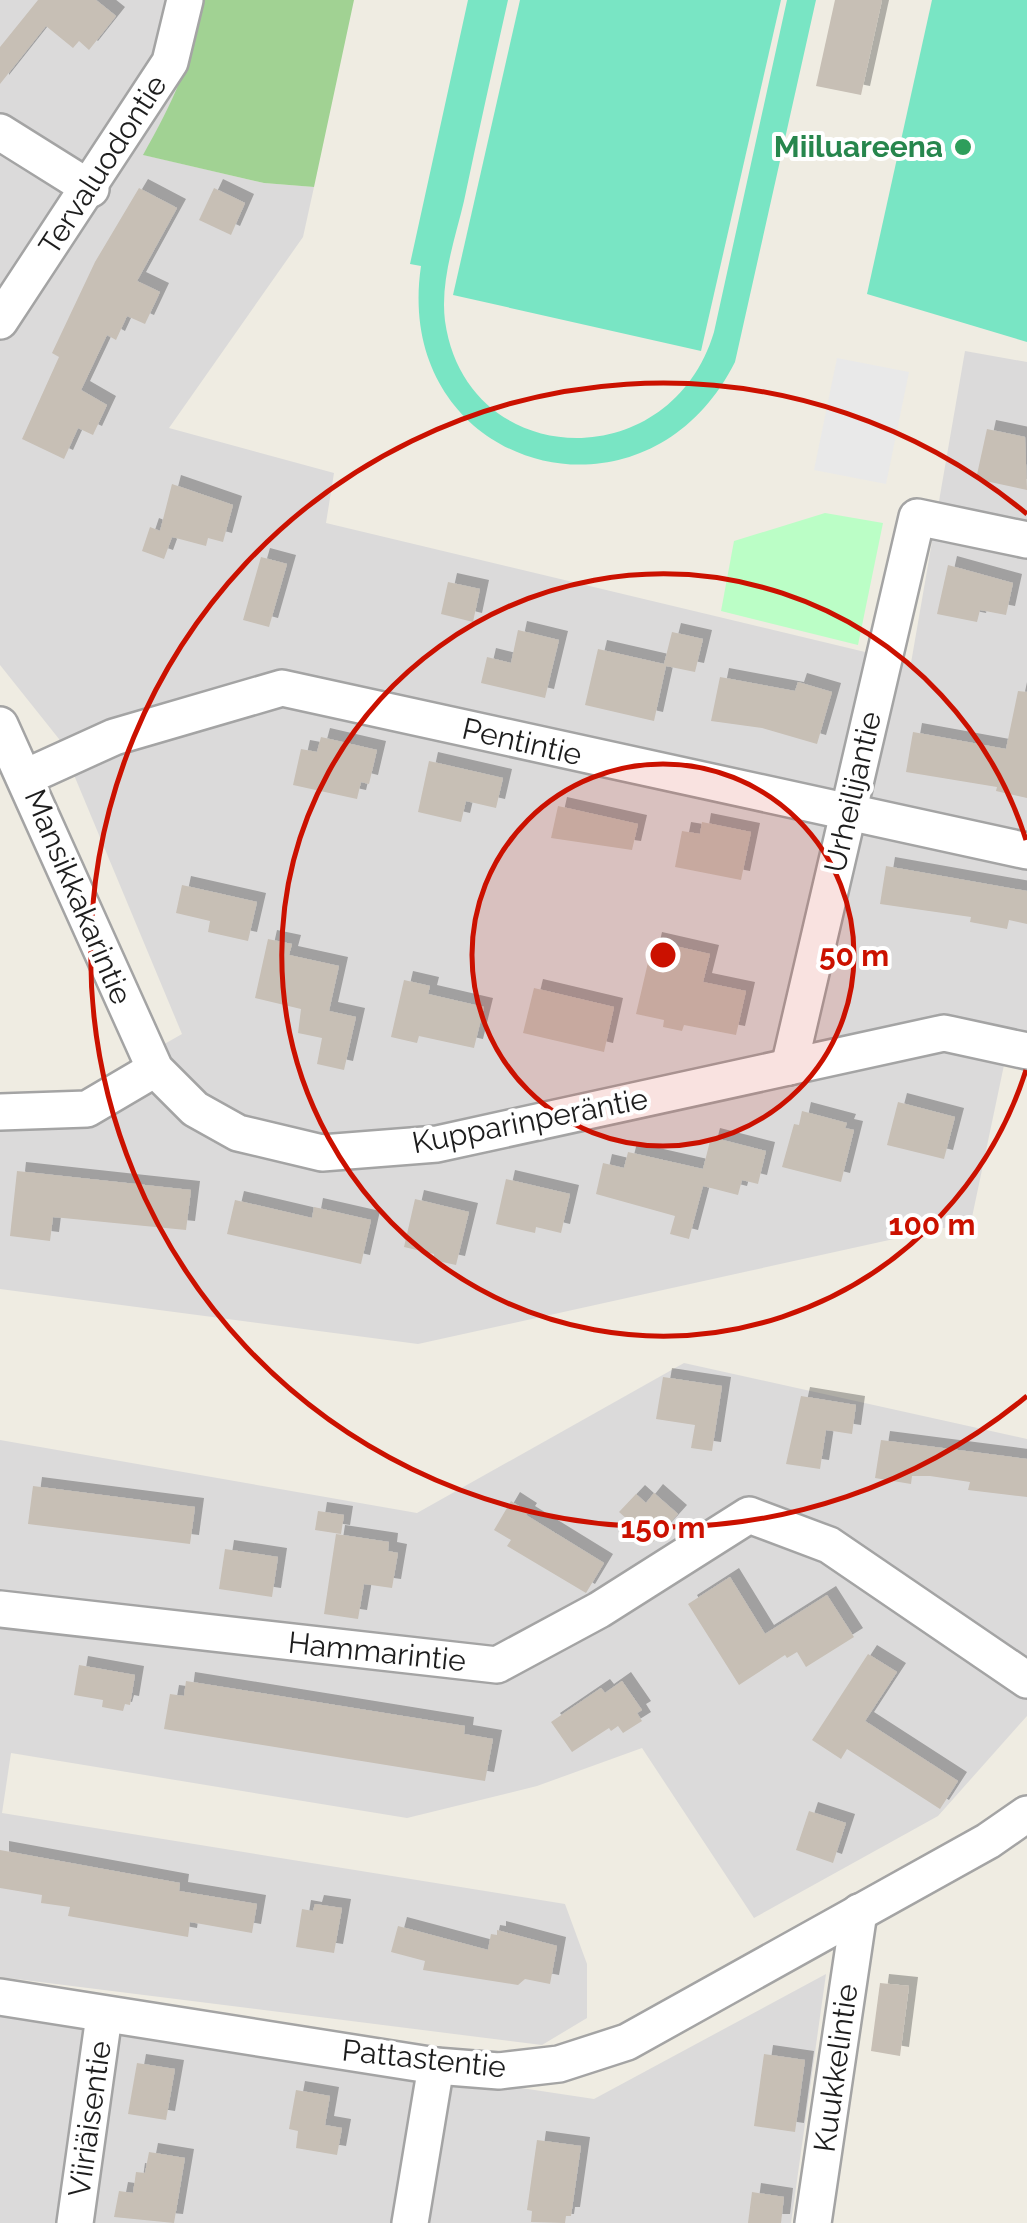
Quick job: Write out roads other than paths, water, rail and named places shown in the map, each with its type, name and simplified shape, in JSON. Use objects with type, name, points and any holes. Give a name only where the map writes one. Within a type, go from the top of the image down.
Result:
[{"type":"street","name":"Tervaluodontie","points":[[0,321],[91,189],[170,62],[185,0]]},
{"type":"street","points":[[0,132],[91,189]]},
{"type":"street","name":"Urheilijantie","points":[[789,1067],[917,516],[1027,540]]},
{"type":"street","name":"Pentintie","points":[[26,777],[114,737],[282,688],[1027,851]]},
{"type":"street","name":"Mansikkakarintie","points":[[0,725],[154,1069]]},
{"type":"street","name":"Kupparinperäntie","points":[[154,1069],[195,1109],[238,1133],[322,1152],[438,1144],[944,1034],[1027,1050]]},
{"type":"street","points":[[0,1112],[88,1108],[154,1069]]},
{"type":"street","name":"Hammarintie","points":[[0,1609],[497,1665],[599,1610],[749,1515],[829,1544],[1027,1680]]},
{"type":"street","name":"Pattastentie","points":[[0,1997],[436,2066],[499,2071],[559,2064],[628,2042],[988,1841],[1027,1814]]},
{"type":"street","name":"Kuukkelintie","points":[[813,2223],[859,1912]]},
{"type":"street","name":"Viiriäisentie","points":[[76,2223],[104,2016]]},
{"type":"street","points":[[410,2223],[436,2066]]},
{"type":"place","name":"Miiluareena","points":[[963,147]]}]
